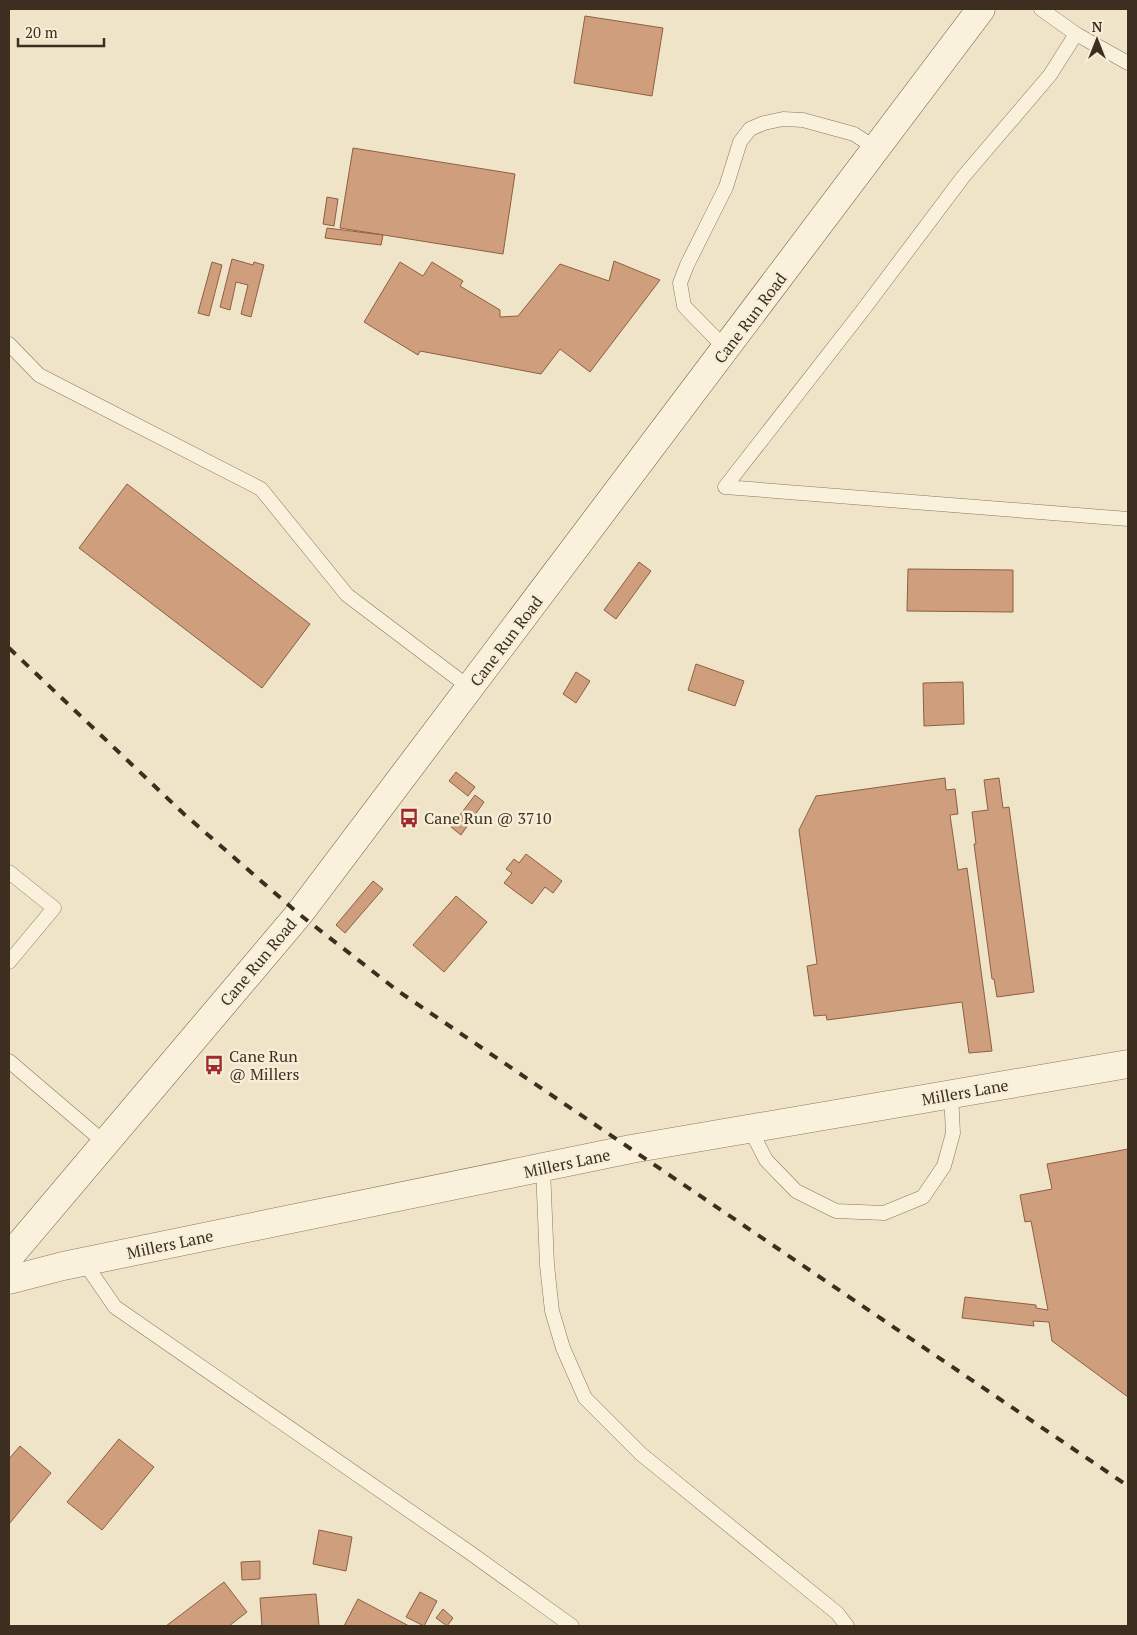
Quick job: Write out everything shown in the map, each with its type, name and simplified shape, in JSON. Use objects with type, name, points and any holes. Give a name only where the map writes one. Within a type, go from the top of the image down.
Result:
[{"type":"main road","name":"Cane Run Road","points":[[11,1251],[106,1143],[299,914],[982,9]]},
{"type":"main road","name":"Millers Lane","points":[[9,1280],[84,1262],[543,1168],[750,1129],[1128,1064]]},
{"type":"lane","points":[[1041,9],[1076,34],[1128,63]]},
{"type":"lane","points":[[1076,34],[1050,75],[963,177],[863,310],[725,487],[1128,519]]},
{"type":"lane","points":[[726,348],[684,306],[680,283],[726,187],[740,142],[745,135],[750,129],[764,123],[783,119],[803,120],[854,134],[876,149]]},
{"type":"lane","points":[[9,344],[39,375],[261,489],[347,595],[470,688]]},
{"type":"lane","points":[[9,872],[54,908],[9,962]]},
{"type":"lane","points":[[9,1061],[106,1143]]},
{"type":"lane","points":[[750,1129],[766,1160],[796,1191],[836,1211],[884,1213],[923,1197],[944,1166],[953,1132],[952,1094]]},
{"type":"lane","points":[[543,1168],[547,1265],[552,1311],[564,1348],[585,1398],[641,1454],[837,1613],[847,1626]]},
{"type":"lane","points":[[84,1262],[114,1307],[469,1552],[572,1626]]},
{"type":"building","points":[[585,16],[663,28],[652,96],[574,83]]},
{"type":"building","points":[[353,148],[515,174],[503,254],[340,228]]},
{"type":"building","points":[[327,197],[338,199],[334,226],[323,224]]},
{"type":"building","points":[[327,228],[383,235],[381,245],[325,238]]},
{"type":"building","points":[[232,259],[253,265],[254,262],[264,265],[251,317],[241,314],[248,285],[236,282],[230,310],[220,307]]},
{"type":"building","points":[[614,261],[660,280],[590,372],[560,349],[541,374],[420,351],[418,355],[364,322],[400,262],[423,276],[432,262],[463,281],[460,286],[500,310],[500,317],[518,316],[560,264],[609,281]]},
{"type":"building","points":[[212,262],[222,265],[209,316],[198,313]]},
{"type":"building","points":[[127,484],[310,624],[262,688],[79,548]]},
{"type":"building","points":[[639,562],[651,571],[616,619],[604,610]]},
{"type":"building","points":[[908,569],[1013,570],[1013,612],[907,611]]},
{"type":"building","points":[[696,664],[744,681],[735,706],[688,690]]},
{"type":"building","points":[[576,672],[590,681],[576,703],[563,694]]},
{"type":"building","points":[[963,682],[964,724],[924,726],[923,683]]},
{"type":"building","points":[[456,772],[475,787],[468,796],[449,781]]},
{"type":"building","points":[[945,778],[946,790],[955,789],[958,814],[950,815],[958,870],[967,868],[992,1051],[969,1053],[962,1002],[827,1020],[826,1015],[814,1016],[807,966],[817,964],[799,830],[816,796]]},
{"type":"building","points":[[999,778],[1003,808],[1009,807],[1034,992],[997,997],[994,979],[992,979],[974,844],[976,844],[972,812],[988,810],[984,780]]},
{"type":"building","points":[[475,795],[484,802],[461,835],[451,827]]},
{"type":"building","points":[[526,854],[562,881],[553,893],[545,887],[532,904],[504,883],[512,873],[506,869],[514,859],[519,863]]},
{"type":"building","points":[[373,881],[383,889],[345,933],[336,925]]},
{"type":"building","points":[[456,896],[487,922],[444,972],[413,945]]},
{"type":"building","points":[[1128,1149],[1128,1397],[1052,1341],[1049,1322],[1033,1321],[1034,1326],[962,1318],[965,1297],[1036,1305],[1036,1308],[1048,1310],[1031,1221],[1025,1222],[1020,1195],[1052,1189],[1047,1164]]},
{"type":"building","points":[[119,1439],[154,1467],[102,1530],[67,1502]]},
{"type":"building","points":[[20,1446],[51,1473],[9,1524],[9,1459]]},
{"type":"building","points":[[319,1530],[352,1537],[346,1571],[313,1564]]},
{"type":"building","points":[[260,1561],[260,1579],[242,1580],[241,1562]]},
{"type":"building","points":[[224,1582],[247,1612],[229,1626],[166,1626]]},
{"type":"building","points":[[420,1592],[437,1601],[424,1626],[406,1617]]},
{"type":"building","points":[[316,1594],[319,1626],[262,1626],[260,1598]]},
{"type":"building","points":[[358,1599],[409,1626],[344,1626]]},
{"type":"building","points":[[443,1609],[453,1618],[447,1626],[436,1618]]},
{"type":"railway","points":[[9,648],[184,814],[299,914],[398,991],[1128,1486]]},
{"type":"place","name":"Cane Run @ 3710","points":[[409,818]]},
{"type":"place","name":"Cane Run @ Millers","points":[[214,1065]]}]
